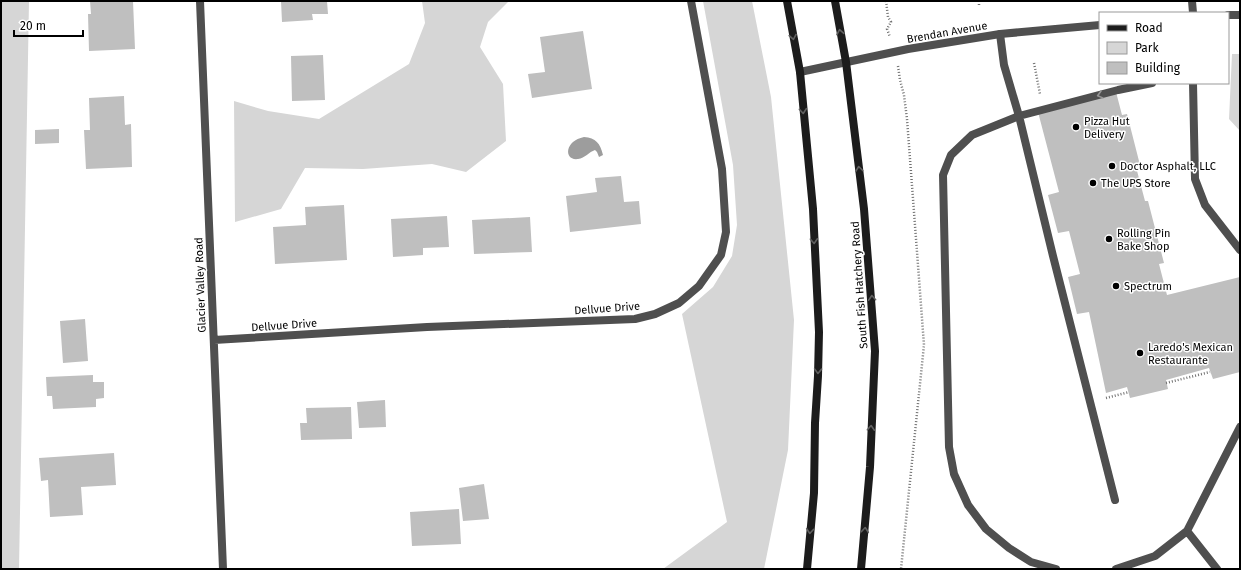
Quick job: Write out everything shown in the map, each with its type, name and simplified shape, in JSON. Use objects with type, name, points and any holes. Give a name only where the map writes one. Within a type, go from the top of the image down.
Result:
[{"type":"main road","points":[[787,1],[800,72],[813,209],[819,332],[814,493],[807,569]]},
{"type":"main road","name":"South Fish Hatchery Road","points":[[835,1],[846,62],[864,209],[875,351],[870,467],[861,569]]},
{"type":"street","name":"Glacier Valley Road","points":[[200,1],[223,569]]},
{"type":"street","name":"Dellvue Drive","points":[[214,340],[427,327],[636,319],[655,314],[679,302],[699,286],[721,255],[726,232],[722,169],[692,1]]},
{"type":"street","points":[[1192,1],[1193,12]]},
{"type":"street","points":[[1229,15],[1240,15]]},
{"type":"street","name":"Brendan Avenue","points":[[800,72],[908,49],[1000,34],[1099,25]]},
{"type":"street","points":[[1000,34],[1004,65],[1019,116],[1115,500]]},
{"type":"street","points":[[1056,569],[1031,562],[1009,548],[986,529],[968,505],[954,474],[948,447],[943,175],[951,155],[972,136],[1019,116],[1118,90],[1147,84]]},
{"type":"street","points":[[1193,84],[1195,179],[1205,205],[1240,250]]},
{"type":"street","points":[[1116,569],[1155,556],[1187,531],[1240,427]]},
{"type":"street","points":[[1187,531],[1218,569]]},
{"type":"path","points":[[886,1],[888,17],[891,22]]},
{"type":"path","points":[[1034,63],[1041,100],[1036,111]]},
{"type":"path","points":[[901,569],[924,345],[907,119],[904,95],[902,91]]},
{"type":"path","points":[[1166,383],[1210,372]]},
{"type":"path","points":[[1105,398],[1129,392]]},
{"type":"green space","points":[[1,1],[29,1],[19,569],[1,569]]},
{"type":"green space","points":[[422,1],[509,1],[488,22],[480,47],[503,84],[506,141],[466,172],[432,164],[363,169],[305,168],[281,209],[235,222],[234,101],[268,111],[319,119],[409,64],[425,23]]},
{"type":"green space","points":[[703,1],[752,1],[771,97],[794,320],[788,450],[764,569],[663,569],[727,522],[682,314],[713,287],[732,256],[737,225],[733,165]]},
{"type":"green space","points":[[1232,54],[1240,54],[1240,131],[1229,119]]},
{"type":"shaded area","points":[[584,137],[597,142],[603,155],[599,157],[595,150],[578,159],[573,159],[570,157],[568,150],[570,146],[577,139]]},
{"type":"building","points":[[90,1],[133,1],[135,49],[89,51],[88,14],[91,14]]},
{"type":"building","points":[[281,1],[327,1],[328,14],[312,14],[313,20],[282,22]]},
{"type":"building","points":[[583,31],[592,89],[532,98],[528,74],[545,72],[540,37]]},
{"type":"building","points":[[323,55],[325,100],[292,101],[291,56]]},
{"type":"building","points":[[1116,92],[1122,115],[1127,114],[1140,165],[1136,167],[1145,201],[1148,201],[1164,263],[1159,264],[1167,295],[1240,277],[1240,372],[1213,379],[1209,368],[1166,380],[1168,389],[1130,398],[1127,387],[1106,393],[1089,312],[1077,314],[1068,277],[1080,274],[1069,231],[1058,233],[1048,195],[1059,192],[1038,112]]},
{"type":"building","points":[[124,96],[125,125],[131,124],[132,167],[86,169],[84,130],[90,130],[89,98]]},
{"type":"building","points":[[59,129],[59,143],[35,144],[35,130]]},
{"type":"building","points":[[621,176],[624,202],[639,201],[641,224],[570,232],[566,196],[597,192],[595,178]]},
{"type":"building","points":[[344,205],[347,260],[275,264],[273,227],[306,225],[305,207]]},
{"type":"building","points":[[447,216],[449,247],[423,248],[423,255],[393,257],[391,219]]},
{"type":"building","points":[[530,217],[532,252],[474,254],[472,220]]},
{"type":"building","points":[[85,319],[88,361],[63,363],[60,321]]},
{"type":"building","points":[[93,375],[93,382],[104,382],[104,398],[96,399],[96,407],[53,409],[52,396],[47,396],[46,377]]},
{"type":"building","points":[[385,400],[386,427],[359,428],[357,402]]},
{"type":"building","points":[[351,407],[352,439],[301,440],[300,423],[307,423],[306,408]]},
{"type":"building","points":[[114,453],[116,485],[81,487],[83,515],[50,517],[48,480],[41,481],[39,458]]},
{"type":"building","points":[[484,484],[489,519],[463,521],[459,488]]},
{"type":"building","points":[[459,509],[461,544],[412,546],[410,512]]},
{"type":"place","name":"Pizza Hut Delivery","points":[[1076,127]]},
{"type":"place","name":"Doctor Asphalt, LLC","points":[[1112,166]]},
{"type":"place","name":"The UPS Store","points":[[1093,183]]},
{"type":"place","name":"Rolling Pin Bake Shop","points":[[1109,239]]},
{"type":"place","name":"Spectrum","points":[[1116,286]]},
{"type":"place","name":"Laredo's Mexican Restaurante","points":[[1140,353]]}]
